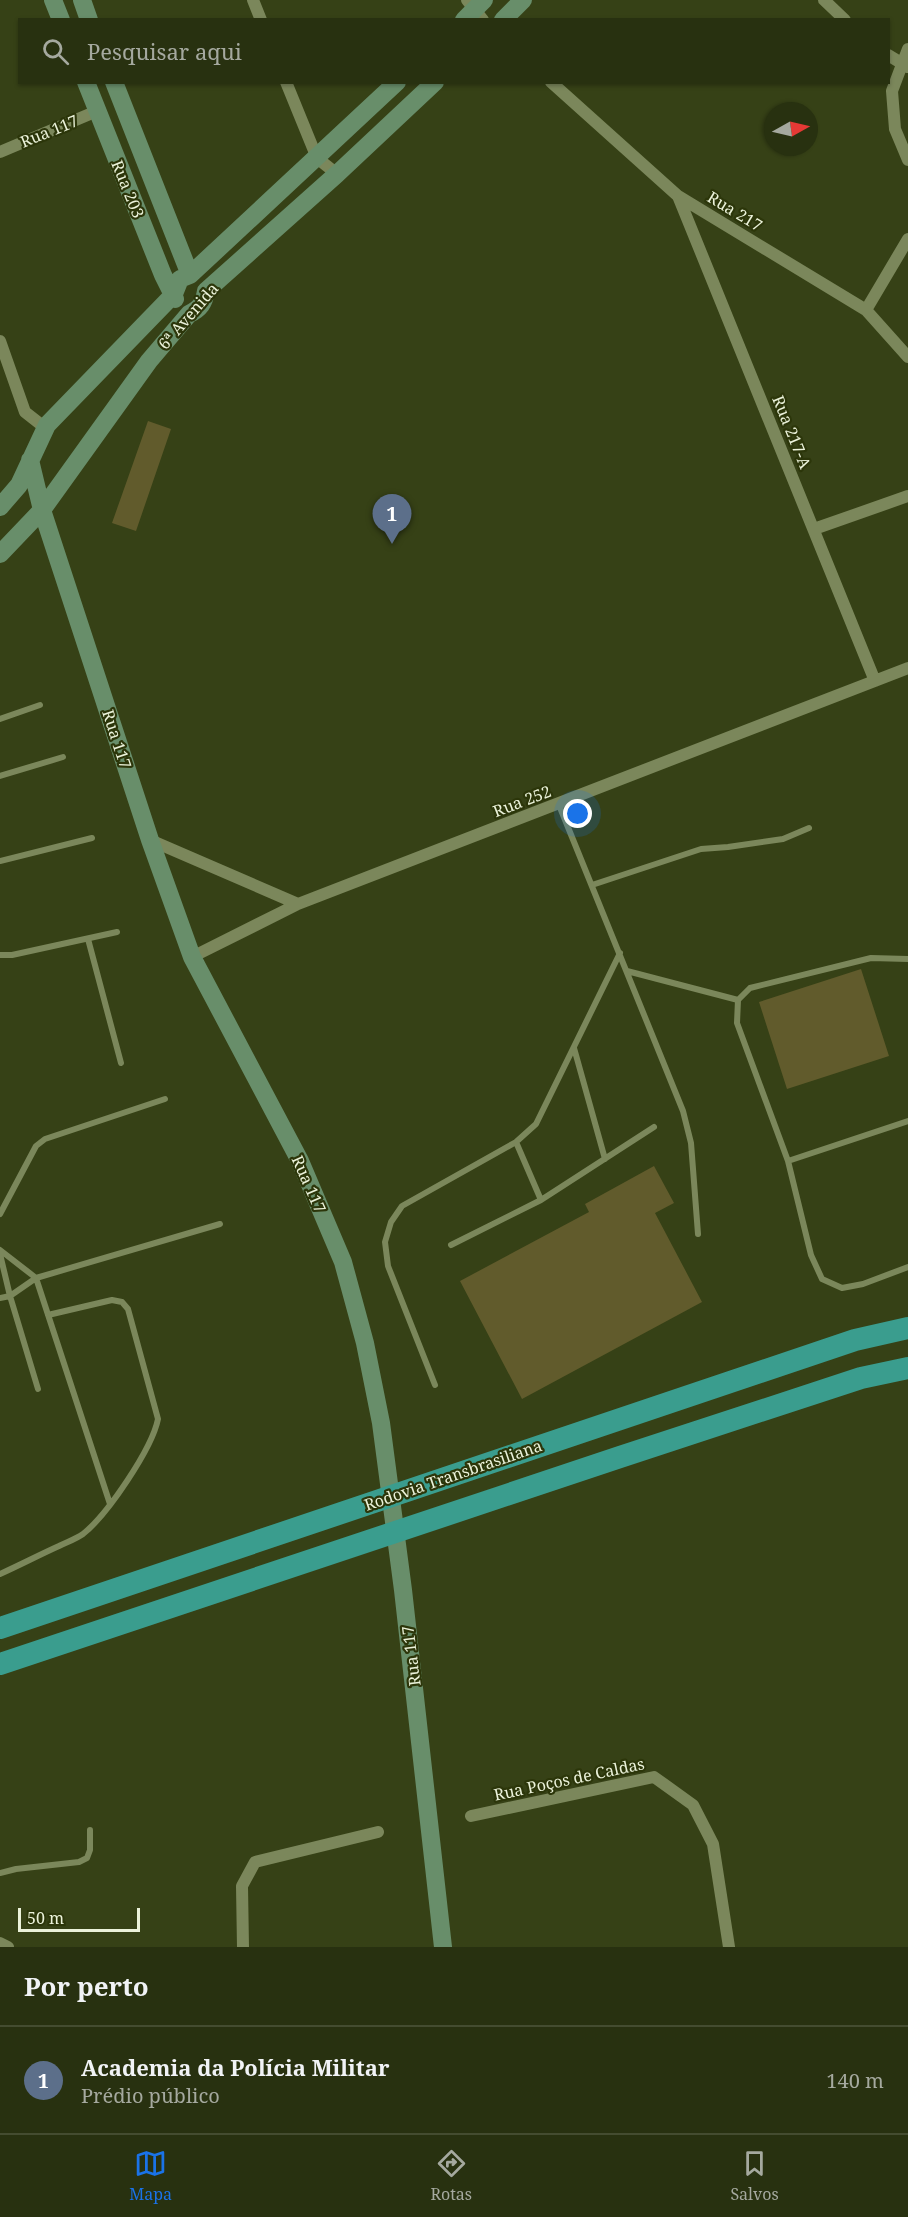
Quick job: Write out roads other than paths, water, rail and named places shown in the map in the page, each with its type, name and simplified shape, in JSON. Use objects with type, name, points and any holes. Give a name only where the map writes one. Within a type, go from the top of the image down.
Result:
[{"type":"highway","name":"Rodovia Transbrasiliana","points":[[0,1628],[855,1340],[908,1328]]},
{"type":"highway","points":[[0,1664],[642,1449],[861,1378],[908,1368]]},
{"type":"street","points":[[53,0],[60,18]]},
{"type":"street","points":[[82,0],[88,18]]},
{"type":"street","points":[[253,0],[260,18]]},
{"type":"street","points":[[505,18],[523,0]]},
{"type":"street","points":[[824,0],[843,18]]},
{"type":"street","points":[[908,50],[905,65],[892,91],[895,129],[908,160]]},
{"type":"street","points":[[890,56],[905,65]]},
{"type":"street","name":"Rua 203","points":[[87,84],[163,275],[174,294]]},
{"type":"street","name":"Rua 203","points":[[115,84],[190,276]]},
{"type":"street","points":[[287,84],[317,158],[337,174]]},
{"type":"street","name":"6ª Avenida","points":[[0,507],[19,485],[47,425],[174,294],[180,279],[190,276],[395,84]]},
{"type":"street","name":"6ª Avenida","points":[[0,554],[42,510],[149,361],[189,314],[202,304],[206,291],[337,174],[433,84]]},
{"type":"street","name":"Rua 217","points":[[553,84],[678,196],[866,310],[908,357]]},
{"type":"street","name":"Rua 117","points":[[0,152],[97,111]]},
{"type":"street","name":"Rua 217-A","points":[[678,196],[875,681]]},
{"type":"street","points":[[866,310],[908,239]]},
{"type":"street","points":[[190,276],[201,282],[206,291]]},
{"type":"street","points":[[174,294],[178,309],[189,314]]},
{"type":"street","points":[[0,341],[25,411],[39,423],[47,425]]},
{"type":"street","name":"Rua 117","points":[[30,460],[42,510],[150,840],[192,957],[300,1161],[343,1262],[365,1343],[381,1423],[403,1590],[443,1947]]},
{"type":"street","points":[[19,485],[42,510]]},
{"type":"street","points":[[814,529],[908,496]]},
{"type":"street","name":"Rua 252","points":[[192,957],[298,904],[560,805],[908,668]]},
{"type":"street","points":[[150,840],[298,904]]},
{"type":"street","name":"Rua Poços de Caldas","points":[[471,1816],[654,1776],[693,1805],[713,1844],[729,1947]]},
{"type":"street","points":[[243,1947],[242,1886],[255,1862],[378,1832]]},
{"type":"street","points":[[0,1943],[8,1947]]},
{"type":"lane","points":[[0,718],[40,705]]},
{"type":"lane","points":[[0,776],[63,757]]},
{"type":"lane","points":[[560,805],[683,1111],[691,1143],[698,1234]]},
{"type":"lane","points":[[592,885],[701,849],[728,848],[783,839],[809,828]]},
{"type":"lane","points":[[0,861],[92,838]]},
{"type":"lane","points":[[0,955],[12,955],[117,932]]},
{"type":"lane","points":[[88,939],[121,1063]]},
{"type":"lane","points":[[435,1385],[388,1266],[385,1242],[391,1222],[402,1206],[516,1142],[536,1124],[620,953]]},
{"type":"lane","points":[[908,959],[871,958],[750,988],[738,1000],[737,1023],[788,1161],[811,1255],[822,1280],[842,1288],[863,1284],[908,1267]]},
{"type":"lane","points":[[627,972],[738,1000]]},
{"type":"lane","points":[[573,1047],[605,1159]]},
{"type":"lane","points":[[0,1214],[36,1146],[45,1139],[165,1099]]},
{"type":"lane","points":[[788,1161],[908,1120]]},
{"type":"lane","points":[[451,1245],[541,1200],[654,1127]]},
{"type":"lane","points":[[516,1142],[541,1200]]},
{"type":"lane","points":[[0,1298],[10,1296],[36,1278],[220,1224]]},
{"type":"lane","points":[[0,1252],[36,1278],[110,1504]]},
{"type":"lane","points":[[0,1252],[10,1296],[38,1389]]},
{"type":"lane","points":[[0,1574],[81,1535],[110,1504],[156,1432],[158,1419],[128,1309],[122,1302],[112,1300],[48,1315]]},
{"type":"lane","points":[[0,1873],[79,1862],[87,1858],[90,1850],[90,1830]]},
{"type":"place","name":"Academia da Polícia Militar","points":[[392,544]]}]
